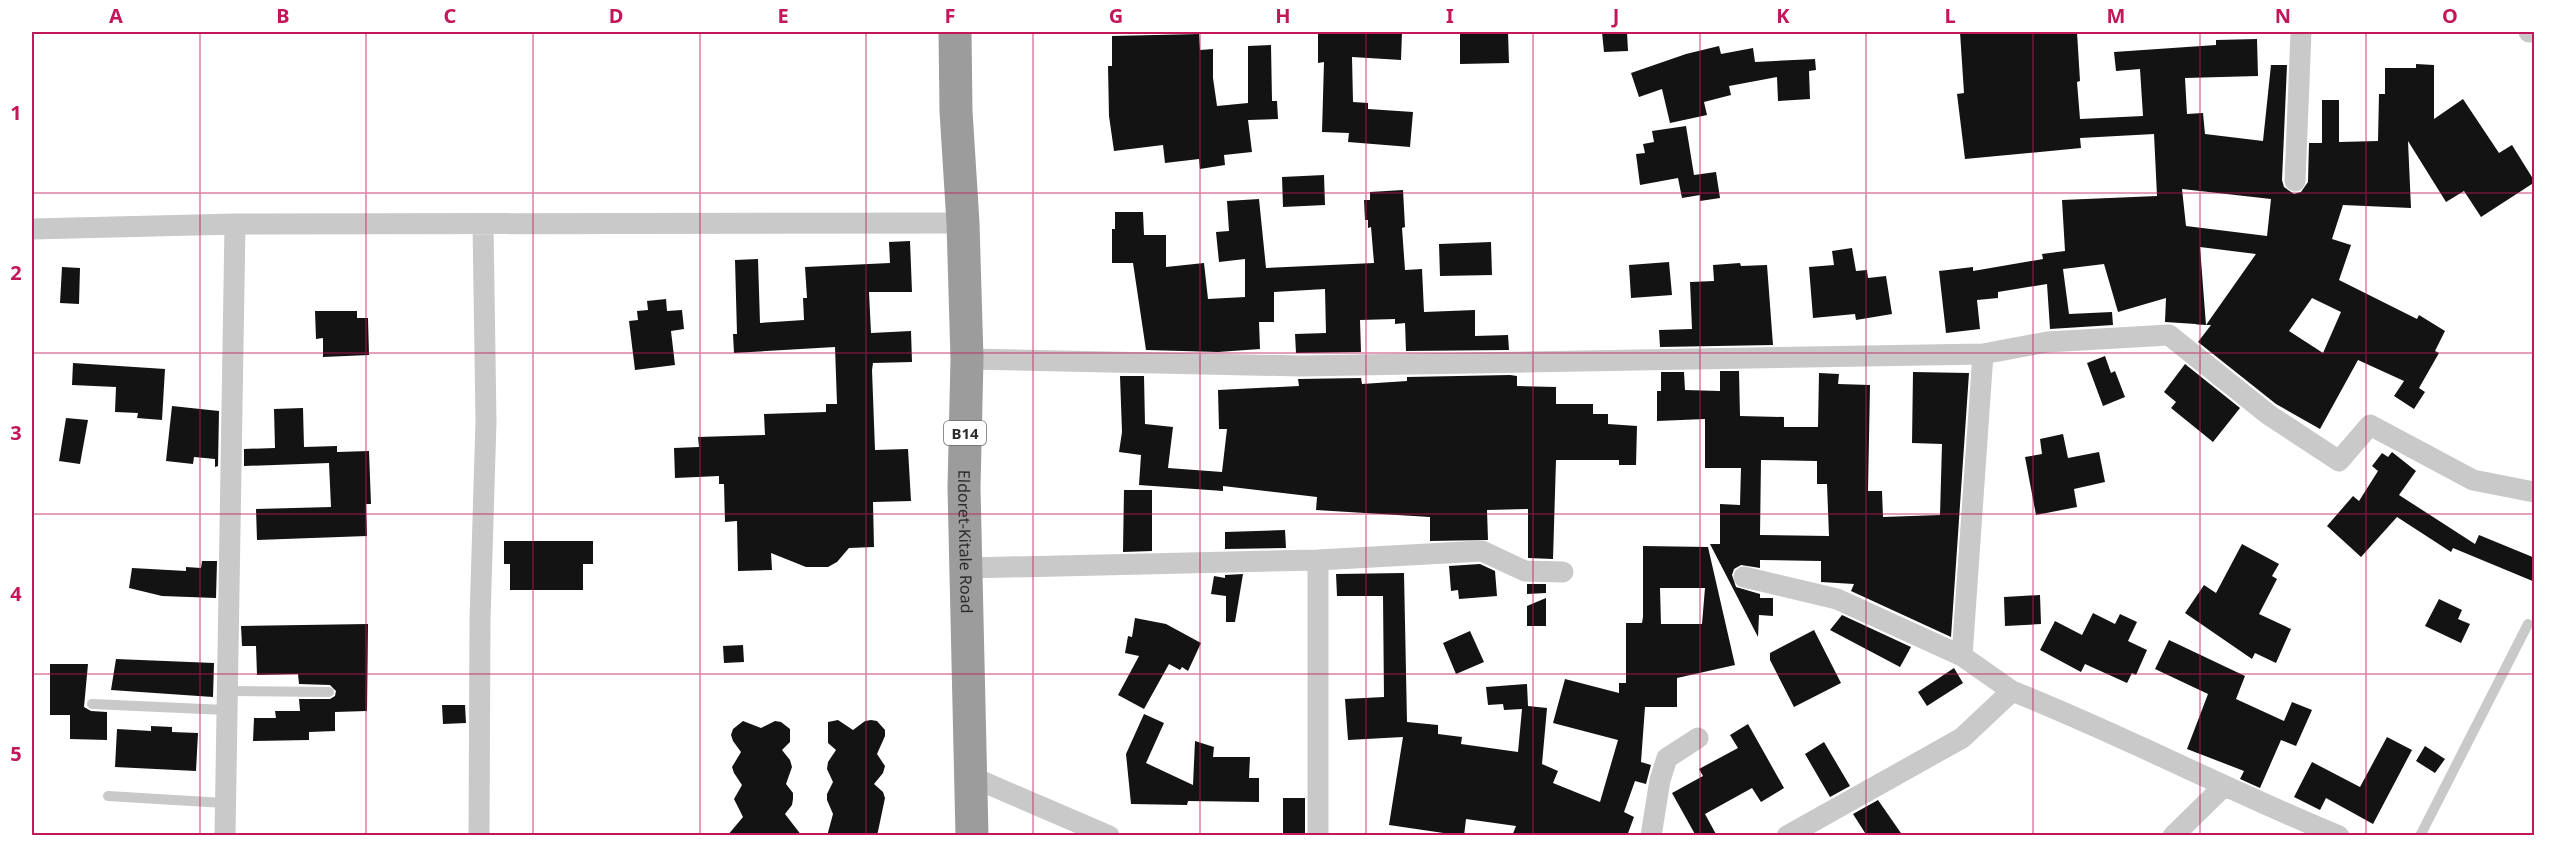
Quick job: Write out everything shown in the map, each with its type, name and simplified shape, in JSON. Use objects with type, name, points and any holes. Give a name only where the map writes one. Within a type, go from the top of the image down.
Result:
[{"type":"highway","name":"Eldoret-Kitale Road","points":[[955,32],[956,111],[963,223],[967,359],[964,488],[972,836]]},
{"type":"street","points":[[2295,181],[2301,32]]},
{"type":"street","points":[[2529,32],[2535,32]]},
{"type":"street","points":[[32,229],[235,224],[963,223]]},
{"type":"street","points":[[225,836],[235,224]]},
{"type":"street","points":[[479,836],[480,619],[486,421],[483,224]]},
{"type":"street","points":[[967,359],[1301,366],[1983,354],[2046,342],[2169,335],[2270,415],[2339,461],[2370,425],[2473,480],[2535,492]]},
{"type":"street","points":[[1962,656],[1983,354]]},
{"type":"street","points":[[966,568],[1318,560],[1482,551],[1525,571],[1563,572]]},
{"type":"street","points":[[1318,560],[1318,836]]},
{"type":"street","points":[[1744,577],[1837,599],[1962,656],[2012,691],[2072,715],[2224,786],[2339,836]]},
{"type":"street","points":[[1787,836],[1962,738],[2012,691]]},
{"type":"street","points":[[1651,836],[1660,780],[1667,758],[1698,738]]},
{"type":"street","points":[[972,777],[1109,836]]},
{"type":"street","points":[[2173,836],[2224,786]]},
{"type":"lane","points":[[2420,836],[2528,624]]},
{"type":"lane","points":[[92,704],[226,701],[329,692]]},
{"type":"lane","points":[[108,796],[224,803]]},
{"type":"building","points":[[1323,32],[1402,32],[1401,60],[1352,57],[1353,102],[1368,103],[1368,109],[1413,112],[1410,147],[1348,142],[1349,133],[1322,132],[1324,62],[1318,63],[1318,34],[1323,34]]},
{"type":"building","points":[[1460,32],[1508,32],[1509,63],[1460,64]]},
{"type":"building","points":[[1602,32],[1627,32],[1628,51],[1604,52]]},
{"type":"building","points":[[1960,32],[2077,32],[2080,119],[2143,116],[2140,69],[2116,71],[2114,52],[2216,45],[2216,40],[2257,39],[2258,76],[2185,78],[2187,114],[2203,113],[2205,134],[2263,141],[2271,65],[2287,65],[2282,180],[2284,187],[2294,194],[2301,192],[2308,182],[2309,143],[2322,143],[2322,100],[2339,100],[2339,142],[2378,141],[2379,94],[2385,94],[2385,68],[2416,68],[2416,64],[2434,65],[2434,119],[2463,99],[2499,153],[2512,145],[2535,182],[2481,217],[2464,191],[2446,202],[2408,141],[2411,208],[2343,205],[2332,239],[2351,245],[2339,280],[2417,319],[2419,315],[2445,331],[2435,351],[2439,353],[2419,388],[2425,392],[2414,409],[2394,396],[2404,381],[2358,360],[2320,429],[2276,404],[2198,342],[2211,325],[2206,325],[2165,322],[2166,298],[2118,312],[2104,264],[2063,269],[2069,314],[2112,312],[2113,325],[2050,329],[2047,284],[1998,292],[1998,298],[1977,300],[1980,329],[1946,333],[1939,271],[1973,267],[1973,271],[2043,259],[2042,254],[2065,251],[2062,200],[2157,196],[2154,134],[2080,138],[2081,148],[1965,159],[1957,94],[1964,93]],"holes":[[[2182,189],[2271,199],[2267,236],[2186,226]],[[2200,247],[2256,254],[2206,325]],[[2312,298],[2341,312],[2323,353],[2289,331]]]},
{"type":"building","points":[[1199,34],[1200,50],[1213,49],[1213,78],[1217,106],[1248,103],[1248,46],[1271,45],[1272,101],[1277,101],[1278,119],[1248,120],[1252,152],[1224,155],[1225,165],[1200,169],[1199,159],[1165,163],[1163,145],[1114,151],[1109,116],[1108,66],[1112,66],[1112,36]]},
{"type":"building","points":[[1719,46],[1721,54],[1753,48],[1755,62],[1815,59],[1816,70],[1809,71],[1810,99],[1778,101],[1777,77],[1729,86],[1731,95],[1704,102],[1707,115],[1670,123],[1662,89],[1639,97],[1631,73],[1686,54]]},
{"type":"building","points":[[1686,126],[1694,175],[1716,172],[1720,198],[1700,201],[1700,195],[1682,198],[1678,178],[1640,185],[1636,154],[1645,153],[1643,144],[1654,142],[1652,131]]},
{"type":"building","points":[[1324,175],[1325,205],[1283,207],[1282,177]]},
{"type":"building","points":[[1403,190],[1405,227],[1402,228],[1405,270],[1422,269],[1424,312],[1475,310],[1475,336],[1508,335],[1509,350],[1406,351],[1405,323],[1395,324],[1395,319],[1360,320],[1361,352],[1296,353],[1295,334],[1326,333],[1325,289],[1274,292],[1274,322],[1259,322],[1260,349],[1218,352],[1146,350],[1133,263],[1112,263],[1112,229],[1115,229],[1115,212],[1143,212],[1144,235],[1166,235],[1166,267],[1204,263],[1208,299],[1245,297],[1245,259],[1219,262],[1216,232],[1229,231],[1227,201],[1259,199],[1266,268],[1374,263],[1371,227],[1368,228],[1368,220],[1365,220],[1364,200],[1370,200],[1370,192]]},
{"type":"building","points":[[910,241],[912,292],[869,292],[871,333],[911,331],[912,362],[873,363],[872,370],[875,450],[908,449],[911,501],[873,502],[874,547],[849,548],[837,562],[828,567],[806,567],[771,553],[772,570],[738,571],[737,521],[725,522],[724,484],[719,484],[719,476],[675,478],[674,448],[699,447],[698,437],[765,435],[764,414],[826,412],[826,404],[837,404],[835,347],[734,353],[733,334],[737,334],[735,260],[758,259],[760,323],[804,320],[803,298],[807,298],[805,267],[890,263],[889,242]]},
{"type":"building","points":[[1491,242],[1492,275],[1440,276],[1439,244]]},
{"type":"building","points":[[1852,248],[1856,271],[1867,270],[1868,278],[1886,276],[1892,314],[1856,320],[1855,314],[1813,318],[1809,267],[1834,265],[1832,251]]},
{"type":"building","points":[[1669,262],[1672,295],[1631,298],[1629,265]]},
{"type":"building","points":[[1740,263],[1741,266],[1767,265],[1773,345],[1660,347],[1659,330],[1692,329],[1690,282],[1714,281],[1713,265]]},
{"type":"building","points":[[62,267],[80,268],[79,304],[60,303]]},
{"type":"building","points":[[666,299],[667,311],[682,310],[684,329],[671,331],[675,365],[635,370],[629,321],[638,320],[637,311],[648,310],[647,301]]},
{"type":"building","points":[[315,311],[357,311],[357,318],[368,318],[369,355],[323,357],[323,338],[316,339]]},
{"type":"building","points":[[2105,356],[2111,373],[2115,371],[2125,397],[2103,406],[2087,363]]},
{"type":"building","points":[[73,363],[165,369],[162,420],[137,418],[138,413],[115,412],[116,387],[72,385]]},
{"type":"building","points":[[2185,364],[2240,408],[2213,442],[2171,408],[2176,402],[2164,392]]},
{"type":"building","points":[[1720,371],[1739,371],[1740,416],[1784,417],[1784,427],[1818,427],[1819,373],[1839,374],[1838,384],[1870,385],[1868,491],[1882,491],[1883,517],[1940,515],[1942,444],[1912,443],[1913,372],[1969,373],[1951,637],[1851,591],[1854,584],[1821,582],[1821,561],[1760,560],[1760,568],[1741,565],[1734,569],[1732,575],[1736,587],[1760,594],[1760,598],[1773,598],[1773,616],[1759,615],[1758,637],[1710,544],[1720,544],[1720,504],[1740,505],[1741,468],[1705,468],[1705,419],[1657,421],[1657,391],[1661,391],[1661,372],[1684,372],[1685,390],[1720,391]],"holes":[[[1761,460],[1817,461],[1817,484],[1827,484],[1829,536],[1760,535]]]},
{"type":"building","points":[[1510,375],[1517,376],[1517,386],[1556,387],[1556,404],[1593,404],[1593,414],[1608,414],[1608,424],[1637,426],[1636,465],[1619,465],[1619,460],[1556,460],[1553,559],[1528,558],[1528,509],[1487,510],[1488,540],[1430,541],[1430,517],[1316,510],[1317,497],[1223,486],[1223,491],[1139,485],[1141,455],[1119,452],[1122,432],[1120,376],[1144,376],[1145,424],[1173,427],[1168,468],[1222,472],[1227,429],[1219,429],[1218,390],[1299,386],[1298,379],[1361,378],[1362,384],[1407,381],[1407,377]]},
{"type":"building","points":[[172,406],[219,411],[218,466],[215,467],[215,459],[194,457],[193,464],[166,461]]},
{"type":"building","points":[[303,408],[304,447],[337,446],[337,452],[369,451],[371,504],[366,504],[367,536],[257,540],[256,509],[331,507],[329,463],[244,466],[244,449],[275,448],[274,409]]},
{"type":"building","points":[[66,418],[88,420],[80,464],[59,461]]},
{"type":"building","points":[[2063,434],[2068,458],[2099,452],[2105,482],[2074,489],[2077,507],[2036,515],[2025,457],[2042,454],[2040,439]]},
{"type":"building","points":[[2392,452],[2416,471],[2399,495],[2475,544],[2479,535],[2535,558],[2535,582],[2453,548],[2451,552],[2397,517],[2361,557],[2327,526],[2353,496],[2359,501],[2378,471],[2372,466],[2382,453],[2388,457]]},
{"type":"building","points":[[1124,490],[1152,490],[1152,551],[1123,552]]},
{"type":"building","points":[[1285,530],[1286,548],[1225,549],[1225,532]]},
{"type":"building","points":[[504,541],[593,541],[593,564],[583,564],[583,590],[510,590],[510,564],[504,564]]},
{"type":"building","points":[[2242,544],[2279,564],[2272,576],[2277,579],[2259,614],[2291,629],[2276,663],[2255,653],[2252,659],[2185,613],[2204,585],[2216,593]]},
{"type":"building","points":[[1643,546],[1708,547],[1735,665],[1677,678],[1677,707],[1645,707],[1641,762],[1651,765],[1646,784],[1635,781],[1624,812],[1634,817],[1627,836],[1512,836],[1516,826],[1466,819],[1464,836],[1389,825],[1403,737],[1348,740],[1345,699],[1384,697],[1383,596],[1337,596],[1336,574],[1404,573],[1407,722],[1438,725],[1438,734],[1462,737],[1461,744],[1518,752],[1522,709],[1504,710],[1503,704],[1488,705],[1486,687],[1527,684],[1528,706],[1547,708],[1542,764],[1558,771],[1553,783],[1600,802],[1618,740],[1553,723],[1565,679],[1619,693],[1619,683],[1626,683],[1626,623],[1642,623]],"holes":[[[1660,588],[1705,588],[1702,624],[1661,624]]]},
{"type":"building","points":[[202,561],[217,561],[216,598],[162,596],[129,588],[132,568],[186,571],[186,567],[201,568]]},
{"type":"building","points":[[1480,564],[1495,571],[1497,596],[1459,599],[1458,590],[1451,591],[1449,566]]},
{"type":"building","points":[[1243,574],[1235,622],[1226,622],[1226,596],[1211,594],[1214,576],[1225,578],[1225,575]]},
{"type":"building","points":[[1527,584],[1546,584],[1546,593],[1527,594]]},
{"type":"building","points":[[2040,595],[2041,624],[2005,626],[2004,597]]},
{"type":"building","points":[[1546,598],[1546,626],[1527,626],[1527,606]]},
{"type":"building","points":[[2439,599],[2462,610],[2458,619],[2470,624],[2461,643],[2425,626]]},
{"type":"building","points":[[2093,613],[2115,624],[2120,614],[2137,622],[2128,641],[2147,650],[2136,675],[2132,673],[2127,683],[2085,664],[2081,672],[2040,650],[2055,621],[2082,635]]},
{"type":"building","points":[[1842,615],[1911,647],[1900,667],[1830,630]]},
{"type":"building","points":[[1135,618],[1166,624],[1201,643],[1188,671],[1182,667],[1180,670],[1169,664],[1144,709],[1118,695],[1139,656],[1125,653],[1128,636],[1132,637]]},
{"type":"building","points":[[368,624],[367,711],[335,712],[335,731],[309,732],[309,740],[253,741],[254,718],[276,718],[275,711],[300,711],[299,699],[330,699],[335,696],[336,691],[330,685],[299,684],[298,674],[257,675],[256,646],[242,646],[241,626]]},
{"type":"building","points":[[1814,630],[1841,683],[1794,707],[1770,660],[1770,653]]},
{"type":"building","points":[[1470,631],[1484,662],[1456,674],[1443,643]]},
{"type":"building","points":[[2169,640],[2245,676],[2236,699],[2284,721],[2292,702],[2312,710],[2296,746],[2281,740],[2260,788],[2240,779],[2244,771],[2187,749],[2208,694],[2155,669]]},
{"type":"building","points":[[743,645],[744,662],[724,663],[723,646]]},
{"type":"building","points":[[116,659],[214,663],[213,697],[111,690]]},
{"type":"building","points":[[50,664],[88,664],[84,707],[91,711],[107,712],[107,740],[70,739],[70,715],[50,715]]},
{"type":"building","points":[[1954,668],[1963,683],[1927,706],[1918,692]]},
{"type":"building","points":[[442,705],[465,705],[466,723],[443,724]]},
{"type":"building","points":[[1144,714],[1164,723],[1146,763],[1193,785],[1195,741],[1214,747],[1213,757],[1250,757],[1249,778],[1259,778],[1259,802],[1188,801],[1187,805],[1131,804],[1126,754]]},
{"type":"building","points":[[838,720],[853,730],[865,721],[877,721],[885,730],[885,736],[877,754],[885,766],[883,773],[874,784],[883,792],[885,798],[877,836],[827,836],[833,814],[827,794],[833,782],[827,769],[828,762],[836,750],[828,743],[828,722]]},
{"type":"building","points":[[743,721],[761,728],[775,721],[781,722],[790,729],[790,742],[782,750],[790,760],[792,767],[786,784],[793,793],[793,799],[792,805],[785,814],[802,836],[727,836],[743,817],[734,799],[742,785],[732,767],[741,752],[731,735],[733,729]]},
{"type":"building","points":[[1748,724],[1784,788],[1761,802],[1752,788],[1705,814],[1717,836],[1696,836],[1672,793],[1703,776],[1699,769],[1738,748],[1730,735]]},
{"type":"building","points":[[151,726],[172,727],[172,732],[198,733],[196,771],[115,767],[117,729],[151,731]]},
{"type":"building","points":[[2387,737],[2412,750],[2373,824],[2326,798],[2320,810],[2294,797],[2312,762],[2360,787]]},
{"type":"building","points":[[1824,742],[1850,786],[1830,797],[1805,754]]},
{"type":"building","points":[[2425,746],[2445,759],[2435,773],[2416,761]]},
{"type":"building","points":[[1283,798],[1305,798],[1305,836],[1283,836]]},
{"type":"building","points":[[1878,800],[1903,836],[1867,836],[1853,814]]}]
